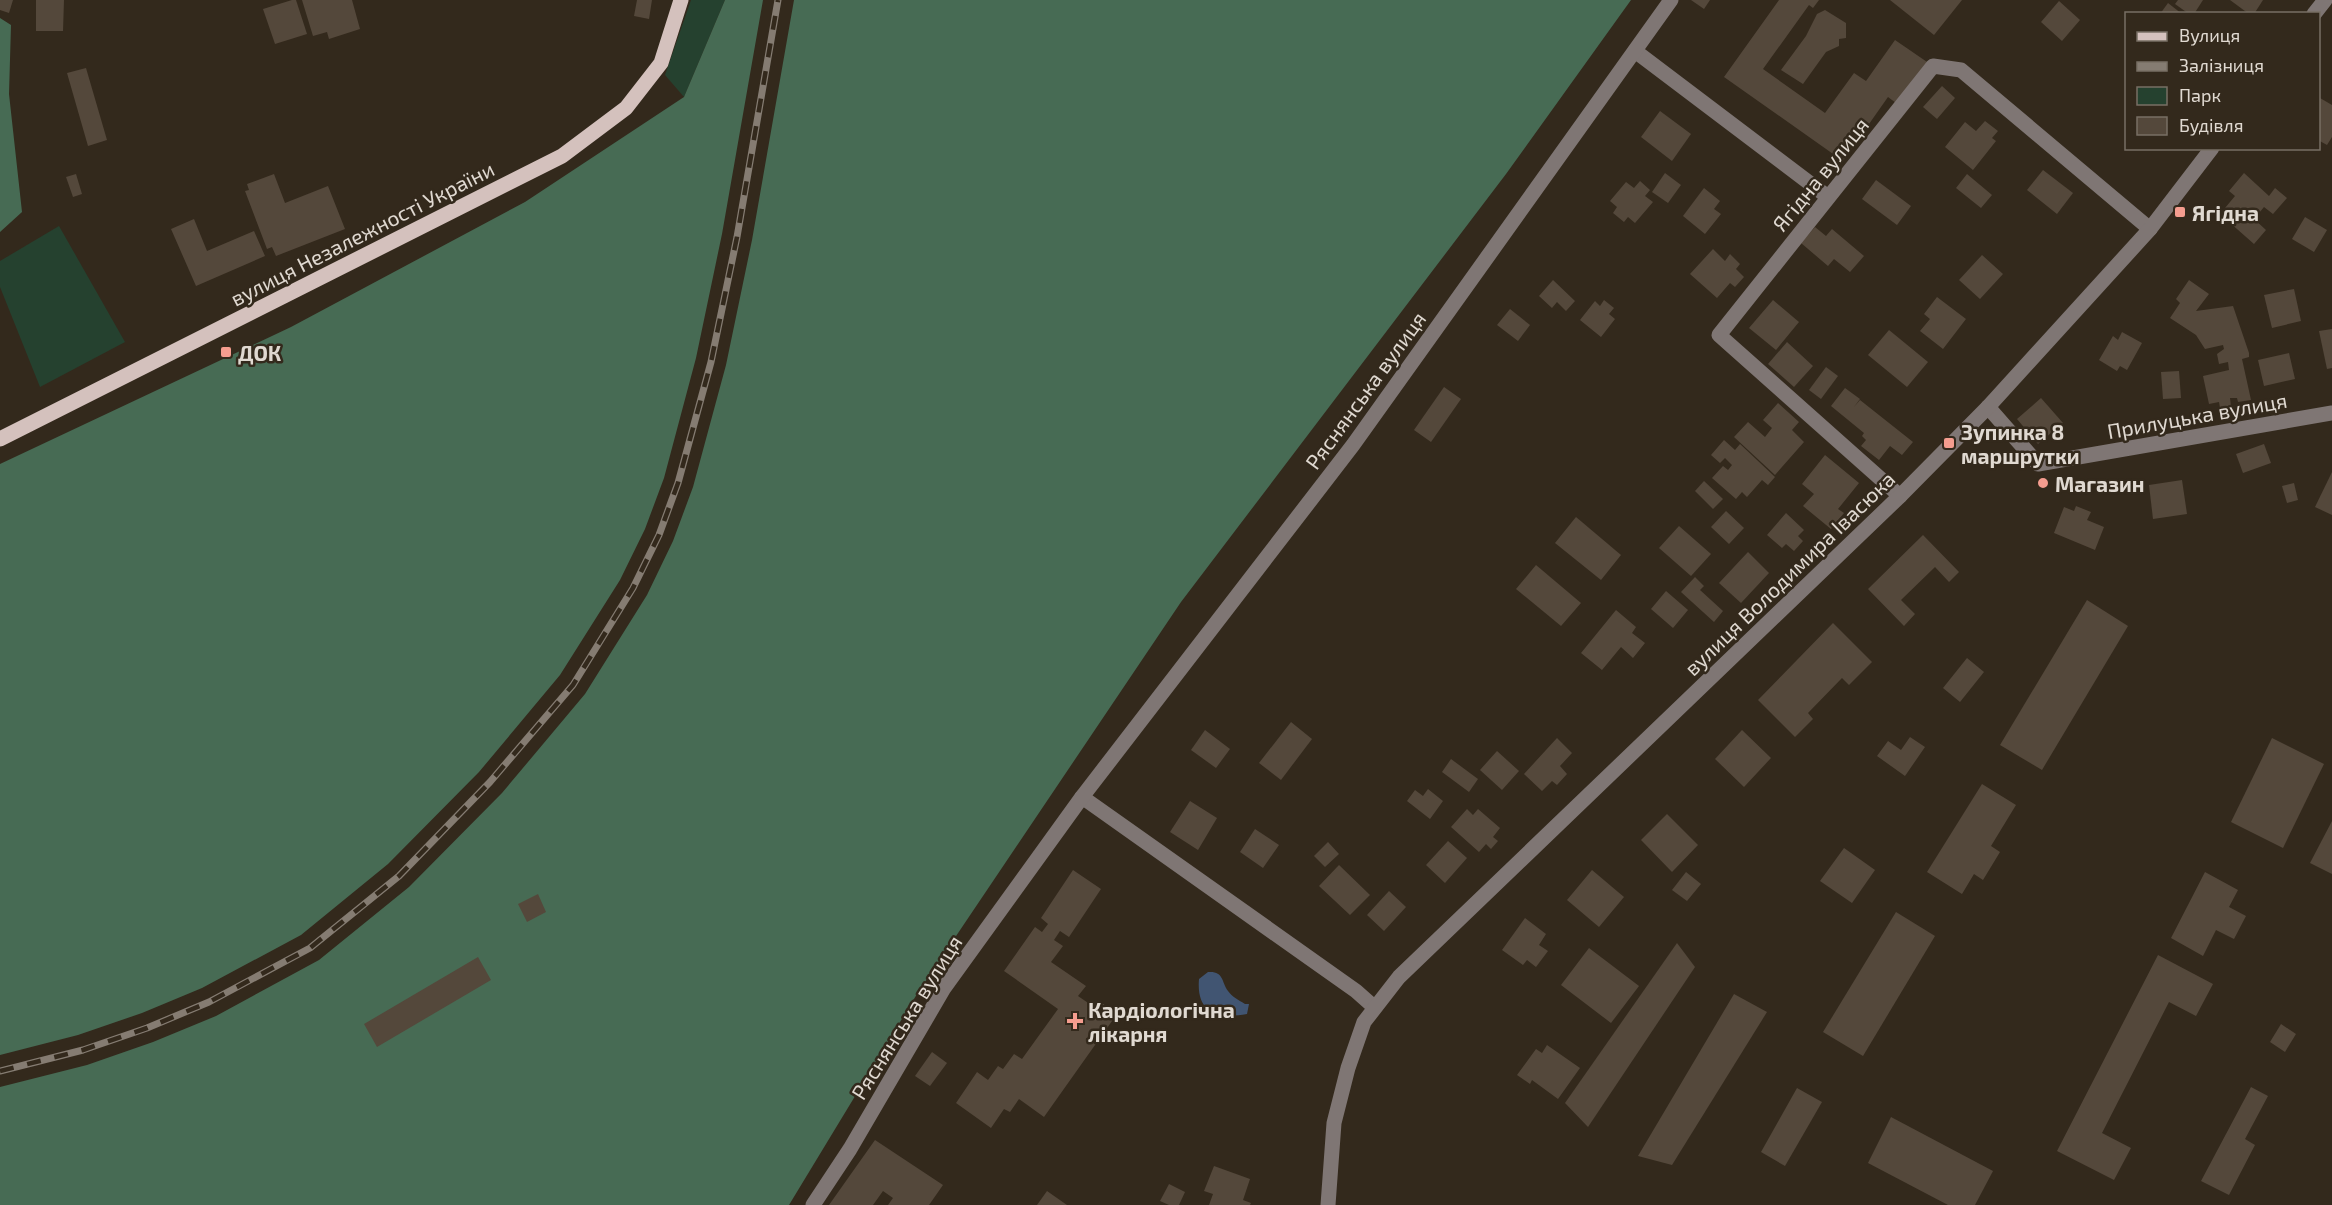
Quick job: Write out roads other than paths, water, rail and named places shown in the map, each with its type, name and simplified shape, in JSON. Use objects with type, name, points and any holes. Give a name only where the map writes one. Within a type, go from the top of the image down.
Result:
[{"type":"main road","name":"вулиця Незалежності України","points":[[0,439],[562,156],[626,108],[661,63],[681,0]]},
{"type":"street","name":"Ряснянська вулиця","points":[[813,1205],[850,1149],[944,988],[1082,797],[1353,446],[1671,0]]},
{"type":"street","points":[[2316,12],[2325,0]]},
{"type":"street","points":[[1635,51],[1828,197]]},
{"type":"street","name":"Ягідна вулиця","points":[[1899,496],[1719,335],[1933,66],[1947,66],[1961,70],[2150,229]]},
{"type":"street","name":"вулиця Володимира Івасюка","points":[[1328,1205],[1334,1122],[1348,1068],[1364,1022],[1374,1007],[1408,969],[1899,496],[1988,406],[2150,229],[2210,150]]},
{"type":"street","name":"Прилуцька вулиця","points":[[1988,406],[2038,464],[2332,413]]},
{"type":"street","points":[[1082,797],[1356,991],[1374,1007]]},
{"type":"water","points":[[1208,972],[1220,975],[1232,995],[1245,1004],[1249,1004],[1247,1014],[1227,1016],[1211,1012],[1205,1007],[1199,991],[1199,979]]},
{"type":"railway","points":[[0,1071],[83,1050],[147,1028],[209,1002],[310,948],[399,876],[490,782],[573,685],[633,588],[659,535],[678,483],[711,362],[737,237],[778,0]]},
{"type":"place","name":"Ягідна","points":[[2180,212]]},
{"type":"place","name":"ДОК","points":[[226,352]]},
{"type":"place","name":"Зупинка 8 маршрутки","points":[[1949,443]]},
{"type":"place","name":"Магазин","points":[[2043,483]]},
{"type":"place","name":"Кардіологічна лікарня","points":[[1075,1021]]}]
